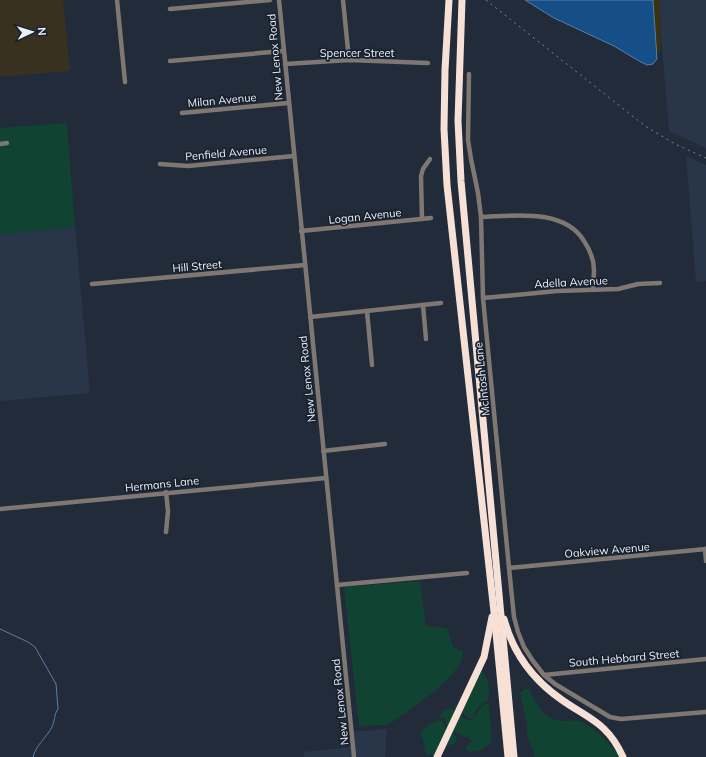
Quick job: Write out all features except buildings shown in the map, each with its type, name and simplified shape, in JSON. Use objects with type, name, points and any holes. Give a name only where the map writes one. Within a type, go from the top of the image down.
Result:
[{"type":"highway","points":[[449,0],[444,122],[447,185],[494,612],[508,757]]},
{"type":"highway","points":[[462,0],[458,121],[461,181],[514,757]]},
{"type":"highway","points":[[498,593],[507,631],[519,656],[529,671],[550,691],[592,718],[604,728],[612,736],[623,757]]},
{"type":"highway","points":[[437,757],[484,657],[494,612]]},
{"type":"street","points":[[117,0],[125,82]]},
{"type":"street","points":[[170,9],[270,0]]},
{"type":"street","name":"New Lenox Road","points":[[279,0],[288,104],[354,757]]},
{"type":"street","points":[[343,0],[350,60]]},
{"type":"street","points":[[170,61],[283,51]]},
{"type":"street","name":"Spencer Street","points":[[285,64],[350,60],[428,63]]},
{"type":"street","name":"McIntosh Lane","points":[[468,74],[468,140],[481,217],[483,298],[514,617],[518,632],[524,647],[544,675],[566,692],[610,717],[616,719],[706,712]]},
{"type":"street","name":"Milan Avenue","points":[[182,113],[288,104]]},
{"type":"street","points":[[0,144],[7,143]]},
{"type":"street","name":"Penfield Avenue","points":[[160,164],[188,166],[294,156]]},
{"type":"street","points":[[422,219],[421,176],[423,169],[430,159]]},
{"type":"street","points":[[481,217],[532,217],[550,219],[567,224],[580,234],[590,251],[594,270],[593,289]]},
{"type":"street","name":"Logan Avenue","points":[[301,231],[431,218]]},
{"type":"street","name":"Hill Street","points":[[92,284],[304,265]]},
{"type":"street","name":"Adella Avenue","points":[[483,298],[557,291],[618,289],[638,284],[660,283]]},
{"type":"street","points":[[310,317],[441,303]]},
{"type":"street","points":[[424,305],[426,339]]},
{"type":"street","points":[[367,311],[372,365]]},
{"type":"street","points":[[323,451],[385,444]]},
{"type":"street","name":"Hermans Lane","points":[[0,509],[166,492],[326,478]]},
{"type":"street","points":[[166,492],[168,511],[166,532]]},
{"type":"street","points":[[705,549],[706,561]]},
{"type":"street","name":"Oakview Avenue","points":[[509,568],[705,549]]},
{"type":"street","points":[[337,585],[467,573]]},
{"type":"street","name":"South Hebbard Street","points":[[544,675],[706,659]]},
{"type":"shaded area","points":[[0,0],[63,0],[70,71],[0,77]]},
{"type":"shaded area","points":[[658,0],[706,0],[706,148],[669,131]]},
{"type":"shaded area","points":[[686,156],[706,165],[706,281],[696,282]]},
{"type":"shaded area","points":[[75,227],[90,393],[0,401],[0,234]]},
{"type":"shaded area","points":[[387,729],[385,757],[304,757],[303,752],[352,747],[350,732]]},
{"type":"green space","points":[[67,123],[75,227],[0,234],[0,128]]},
{"type":"green space","points":[[420,581],[426,626],[447,628],[453,648],[463,651],[462,660],[456,670],[436,690],[394,721],[387,725],[359,726],[344,589],[346,587]]},
{"type":"green space","points":[[482,671],[488,681],[489,689],[487,701],[478,708],[473,718],[469,718],[453,707],[464,703],[478,673]]},
{"type":"green space","points":[[525,689],[529,689],[538,706],[546,715],[556,720],[584,723],[599,734],[620,757],[535,757],[527,735],[527,724],[520,693]]},
{"type":"green space","points":[[488,704],[489,708],[492,742],[481,750],[470,752],[466,749],[466,747],[471,740],[468,737],[464,737],[459,733],[447,729],[445,718],[438,718],[446,709],[451,708],[467,720],[472,720],[483,705]]},
{"type":"green space","points":[[442,720],[447,731],[456,736],[457,741],[454,744],[442,747],[441,757],[435,757],[432,754],[427,755],[425,753],[423,740],[420,733],[430,724]]},
{"type":"sand","points":[[649,0],[659,0],[661,24],[659,26],[661,39],[660,53],[656,52]]},
{"type":"water","points":[[525,0],[653,0],[657,59],[653,64],[647,65],[614,46],[554,18]]},
{"type":"waterway","points":[[0,629],[28,642],[35,647],[56,684],[58,709],[54,722],[50,731],[36,749],[33,757]]},
{"type":"railway","points":[[486,0],[645,126],[675,144],[706,158]]}]
